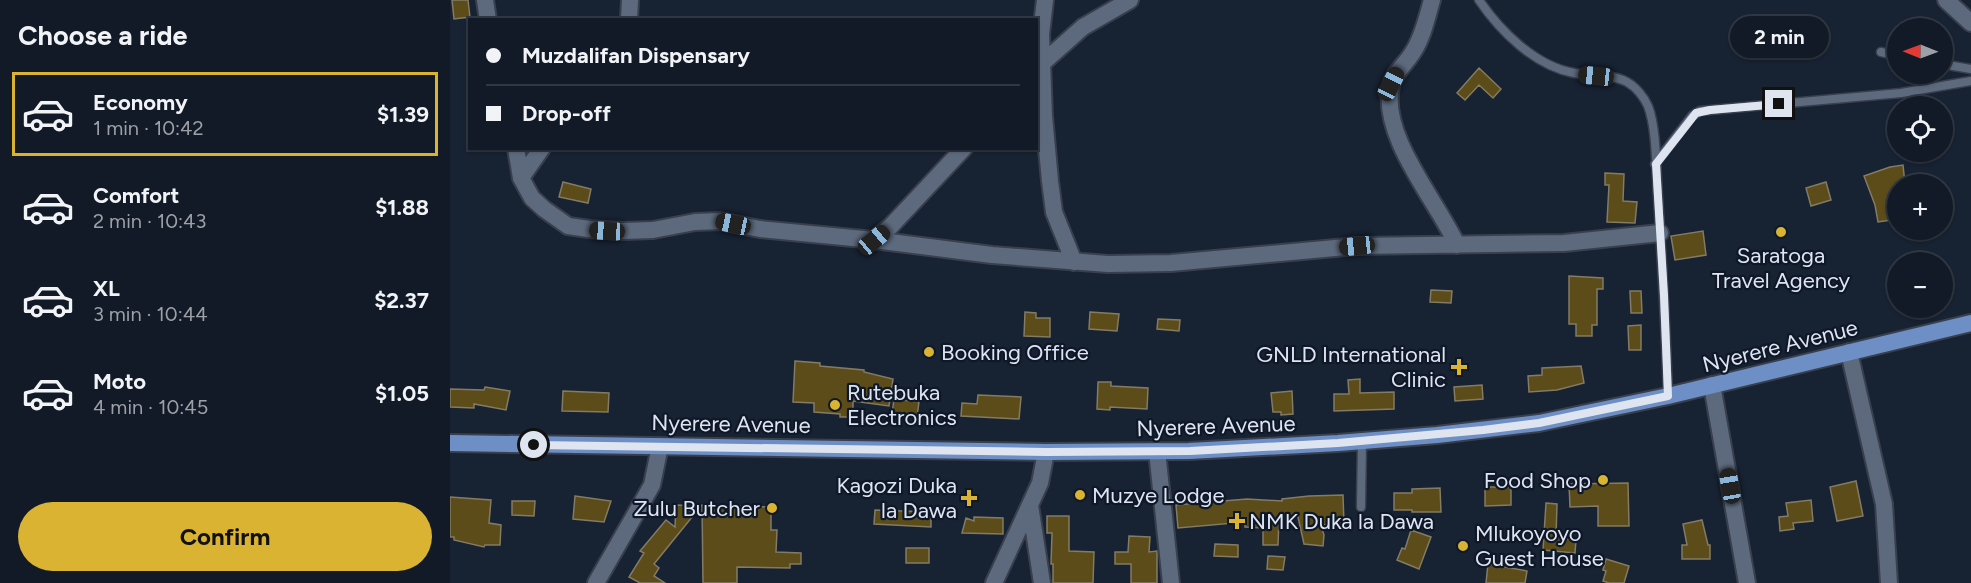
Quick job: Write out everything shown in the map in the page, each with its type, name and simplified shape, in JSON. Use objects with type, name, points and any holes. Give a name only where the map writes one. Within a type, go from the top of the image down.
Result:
[{"type":"main road","name":"Nyerere Avenue","points":[[450,443],[1046,452],[1190,451],[1362,441],[1539,423],[1668,396],[1971,323]]},
{"type":"street","points":[[485,0],[488,18]]},
{"type":"street","points":[[628,18],[630,0]]},
{"type":"street","points":[[1045,0],[1040,65],[1053,212],[1074,262]]},
{"type":"street","points":[[1040,65],[1083,27],[1130,0]]},
{"type":"street","points":[[1432,0],[1418,43],[1391,84],[1390,105],[1396,133],[1422,185],[1437,207],[1457,245]]},
{"type":"street","points":[[1946,0],[1971,23]]},
{"type":"street","points":[[516,150],[521,178],[532,198],[568,226],[589,230],[638,231],[695,222],[720,221],[760,229],[958,251],[1108,264],[1171,263],[1357,246],[1564,243],[1660,233]]},
{"type":"street","points":[[521,178],[541,150]]},
{"type":"street","points":[[874,240],[896,221],[962,150]]},
{"type":"street","points":[[1849,352],[1884,504],[1889,583]]},
{"type":"street","points":[[1712,385],[1747,583]]},
{"type":"street","points":[[596,583],[652,485],[660,446]]},
{"type":"street","points":[[1157,451],[1171,583]]},
{"type":"street","points":[[994,583],[1041,483],[1046,452]]},
{"type":"street","points":[[1030,505],[1042,583]]},
{"type":"lane","points":[[1479,0],[1489,16],[1509,35],[1542,60],[1569,72],[1626,81],[1634,87],[1648,107],[1656,164],[1668,396]]},
{"type":"lane","points":[[1881,52],[1887,53]]},
{"type":"lane","points":[[1953,66],[1971,69]]},
{"type":"lane","points":[[1656,164],[1692,116],[1700,111],[1901,93],[1971,81]]},
{"type":"lane","points":[[1361,507],[1362,441]]},
{"type":"building","points":[[452,0],[468,0],[470,17],[454,19]]},
{"type":"building","points":[[1479,68],[1501,89],[1493,98],[1479,85],[1465,100],[1457,93]]},
{"type":"building","points":[[1903,165],[1904,174],[1887,174],[1887,221],[1878,222],[1875,205],[1864,176]]},
{"type":"building","points":[[1605,173],[1624,174],[1623,201],[1637,202],[1635,223],[1607,222],[1609,185],[1605,185]]},
{"type":"building","points":[[563,182],[591,189],[588,203],[559,197]]},
{"type":"building","points":[[1826,182],[1831,200],[1811,206],[1806,188]]},
{"type":"building","points":[[1703,231],[1706,255],[1675,260],[1671,236]]},
{"type":"building","points":[[1569,276],[1603,278],[1603,289],[1597,289],[1597,325],[1592,325],[1592,336],[1576,336],[1576,324],[1569,324]]},
{"type":"building","points":[[1431,290],[1452,291],[1451,303],[1430,302]]},
{"type":"building","points":[[1630,291],[1641,291],[1642,313],[1631,313]]},
{"type":"building","points":[[1025,312],[1036,313],[1036,318],[1050,318],[1050,337],[1024,336]]},
{"type":"building","points":[[1090,312],[1119,314],[1117,331],[1089,329]]},
{"type":"building","points":[[1158,319],[1180,320],[1179,331],[1157,329]]},
{"type":"building","points":[[1641,325],[1641,350],[1629,350],[1628,326]]},
{"type":"building","points":[[795,361],[864,370],[864,372],[893,379],[889,406],[853,401],[853,417],[840,417],[840,414],[814,412],[814,403],[793,402]]},
{"type":"building","points":[[1581,366],[1584,383],[1557,390],[1529,392],[1528,376],[1542,375],[1542,368]]},
{"type":"building","points":[[1360,379],[1360,393],[1394,392],[1394,409],[1334,411],[1334,394],[1349,394],[1348,380]]},
{"type":"building","points":[[1098,382],[1111,382],[1111,386],[1148,388],[1147,409],[1110,407],[1110,410],[1097,409]]},
{"type":"building","points":[[1482,385],[1483,399],[1455,401],[1454,387]]},
{"type":"building","points":[[485,387],[510,391],[506,410],[474,404],[474,408],[450,407],[450,389],[484,390]]},
{"type":"building","points":[[563,391],[609,393],[608,412],[562,411]]},
{"type":"building","points":[[1292,391],[1293,414],[1281,415],[1281,412],[1273,412],[1271,393]]},
{"type":"building","points":[[978,395],[1021,397],[1019,419],[961,416],[962,403],[977,404]]},
{"type":"building","points":[[894,399],[919,402],[917,417],[892,414]]},
{"type":"building","points":[[1856,481],[1863,516],[1837,521],[1830,487]]},
{"type":"building","points":[[1628,483],[1629,526],[1598,526],[1598,506],[1570,507],[1569,484]]},
{"type":"building","points":[[1485,487],[1511,487],[1511,505],[1485,506]]},
{"type":"building","points":[[1440,488],[1441,512],[1394,510],[1394,493],[1412,493],[1412,489]]},
{"type":"building","points":[[1343,495],[1344,524],[1321,525],[1324,535],[1323,546],[1304,544],[1298,517],[1279,519],[1278,545],[1263,545],[1263,528],[1245,527],[1245,522],[1178,528],[1176,505],[1247,499],[1282,501],[1282,499],[1309,496]]},
{"type":"building","points":[[575,496],[611,501],[604,522],[573,519]]},
{"type":"building","points":[[450,497],[491,500],[489,523],[501,525],[500,545],[485,545],[484,547],[450,537]]},
{"type":"building","points":[[1811,500],[1813,521],[1793,523],[1794,529],[1780,531],[1779,517],[1788,516],[1786,503]]},
{"type":"building","points":[[512,501],[535,501],[534,516],[512,515]]},
{"type":"building","points":[[1546,503],[1557,504],[1556,538],[1576,540],[1575,553],[1543,550]]},
{"type":"building","points":[[676,505],[701,506],[654,564],[659,568],[654,576],[665,583],[640,583],[629,577],[644,553],[640,551],[666,520],[675,527]]},
{"type":"building","points":[[702,505],[771,507],[771,530],[777,530],[776,552],[801,553],[801,564],[790,564],[790,568],[737,567],[737,583],[703,583]]},
{"type":"building","points":[[875,510],[931,512],[931,527],[874,524]]},
{"type":"building","points":[[1047,516],[1069,516],[1069,551],[1094,552],[1093,583],[1053,583],[1052,533],[1047,533]]},
{"type":"building","points":[[974,517],[1003,518],[1003,534],[962,533],[966,518],[974,521]]},
{"type":"building","points":[[1702,520],[1708,545],[1710,545],[1710,559],[1682,559],[1682,545],[1687,545],[1683,524]]},
{"type":"building","points":[[1411,530],[1431,537],[1419,569],[1397,560],[1402,548],[1405,549]]},
{"type":"building","points":[[1129,536],[1150,537],[1149,552],[1157,551],[1157,583],[1131,583],[1131,564],[1115,564],[1115,552],[1128,552]]},
{"type":"building","points":[[1215,544],[1238,545],[1238,557],[1214,556]]},
{"type":"building","points":[[906,548],[929,548],[929,563],[906,563]]},
{"type":"building","points":[[1268,556],[1285,557],[1283,570],[1267,569]]},
{"type":"building","points":[[1606,559],[1629,566],[1624,583],[1603,581]]},
{"type":"building","points":[[1488,564],[1527,571],[1525,583],[1486,583]]},
{"type":"place","name":"Saratoga Travel Agency","points":[[1781,232]]},
{"type":"place","name":"Booking Office","points":[[929,352]]},
{"type":"place","name":"GNLD International Clinic","points":[[1459,367]]},
{"type":"place","name":"Rutebuka Electronics","points":[[835,405]]},
{"type":"place","name":"Food Shop","points":[[1603,480]]},
{"type":"place","name":"Muzye Lodge","points":[[1080,495]]},
{"type":"place","name":"Kagozi Duka la Dawa","points":[[969,498]]},
{"type":"place","name":"Zulu Butcher","points":[[772,508]]},
{"type":"place","name":"NMK Duka la Dawa","points":[[1237,521]]},
{"type":"place","name":"Mlukoyoyo Guest House","points":[[1463,546]]},
{"type":"route","points":[[534,445],[1046,452],[1190,451],[1338,443],[1483,430],[1539,423],[1668,396],[1656,164],[1687,122],[1700,111],[1779,104]]}]
